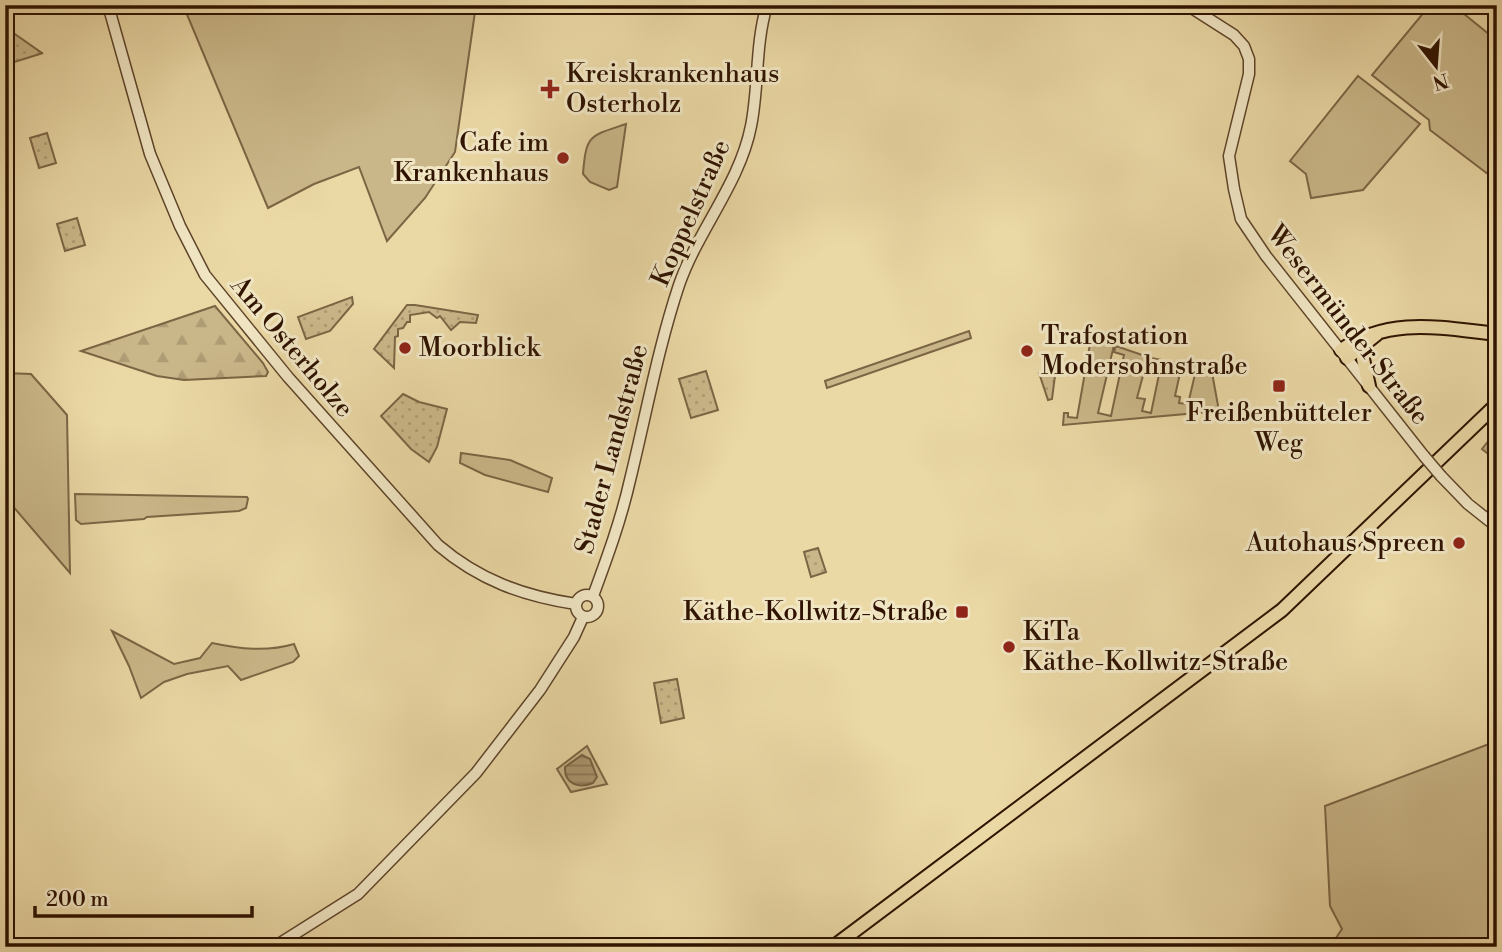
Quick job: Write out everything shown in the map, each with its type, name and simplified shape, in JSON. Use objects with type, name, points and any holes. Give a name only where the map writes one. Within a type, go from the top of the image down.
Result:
[{"type":"main road","points":[[1344,354],[1364,336],[1405,326],[1497,334]]},
{"type":"main road","points":[[1344,354],[1365,345],[1379,331]]},
{"type":"main road","points":[[1365,345],[1363,359],[1369,386]]},
{"type":"main road","points":[[833,947],[1282,611],[1497,404]]},
{"type":"street","name":"Am Osterholze","points":[[108,5],[150,154],[195,257],[217,292],[288,377],[438,545],[460,563],[502,586],[538,598],[576,604]]},
{"type":"street","name":"Koppelstraße","points":[[670,313],[684,273],[743,155],[751,126],[767,5]]},
{"type":"street","name":"Wesermünder Straße","points":[[1187,5],[1234,35],[1244,46],[1249,59],[1249,74],[1229,156],[1241,219],[1266,256],[1424,456],[1468,504],[1497,527]]},
{"type":"street","name":"Stader Landstraße","points":[[593,596],[614,539],[630,483],[670,313]]},
{"type":"street","points":[[582,596],[593,596],[598,602],[598,610],[592,617],[583,617],[576,604],[582,596]]},
{"type":"street","points":[[274,947],[358,894],[476,773],[540,690],[574,637],[583,617]]},
{"type":"green space","points":[[183,5],[476,5],[455,152],[425,198],[387,241],[359,167],[314,184],[268,208]]},
{"type":"green space","points":[[1430,5],[1453,5],[1490,35],[1497,29],[1497,181],[1430,130],[1429,120],[1372,75]]},
{"type":"green space","points":[[12,32],[43,53],[5,65],[5,34]]},
{"type":"green space","points":[[1358,76],[1420,124],[1363,190],[1311,198],[1306,174],[1290,161]]},
{"type":"green space","points":[[626,124],[617,187],[609,190],[590,182],[583,174],[588,144],[597,135]]},
{"type":"green space","points":[[47,133],[56,163],[39,168],[30,138]]},
{"type":"green space","points":[[77,218],[85,245],[65,251],[57,224]]},
{"type":"green space","points":[[352,297],[353,304],[330,331],[306,339],[298,317]]},
{"type":"green space","points":[[407,305],[478,315],[476,323],[460,322],[451,330],[440,316],[437,318],[429,312],[410,315],[410,322],[398,329],[398,336],[395,337],[394,368],[374,349]]},
{"type":"green space","points":[[215,306],[263,363],[268,372],[266,376],[184,380],[157,376],[81,351]]},
{"type":"green space","points":[[969,331],[971,338],[827,388],[825,381]]},
{"type":"green space","points":[[1082,333],[1114,345],[1098,413],[1111,416],[1124,355],[1114,352],[1116,346],[1148,357],[1137,398],[1145,399],[1142,411],[1151,413],[1161,365],[1150,363],[1151,358],[1182,364],[1175,396],[1180,397],[1179,403],[1188,404],[1196,370],[1185,368],[1185,364],[1211,367],[1219,411],[1063,425],[1064,413],[1068,413],[1068,417],[1077,418],[1090,344],[1081,342]]},
{"type":"green space","points":[[1056,368],[1052,399],[1048,400],[1039,373]]},
{"type":"green space","points":[[706,371],[718,410],[691,418],[679,379]]},
{"type":"green space","points":[[5,373],[31,374],[67,415],[70,573],[5,497]]},
{"type":"green space","points":[[403,394],[419,402],[447,409],[437,447],[429,462],[411,449],[381,416]]},
{"type":"green space","points":[[1497,430],[1497,461],[1482,449]]},
{"type":"green space","points":[[461,453],[510,460],[552,478],[548,492],[485,475],[460,463]]},
{"type":"green space","points":[[75,494],[248,499],[246,508],[239,511],[81,524],[76,520]]},
{"type":"green space","points":[[818,548],[826,572],[811,577],[804,552]]},
{"type":"green space","points":[[112,631],[174,664],[200,658],[212,643],[253,649],[294,644],[299,656],[293,662],[241,680],[228,666],[187,674],[164,682],[141,698]]},
{"type":"green space","points":[[677,679],[684,718],[661,723],[654,683]]},
{"type":"green space","points":[[1497,741],[1497,947],[1330,947],[1342,929],[1330,906],[1325,806]]},
{"type":"green space","points":[[587,746],[607,784],[571,792],[557,769]]},
{"type":"shaded area","points":[[582,755],[590,759],[597,777],[593,783],[573,784],[567,778],[565,767]]},
{"type":"place","name":"Kreiskrankenhaus Osterholz","points":[[550,89]]},
{"type":"place","name":"Cafe im Krankenhaus","points":[[563,158]]},
{"type":"place","name":"Moorblick","points":[[405,348]]},
{"type":"place","name":"Trafostation Modersohnstraße","points":[[1027,351]]},
{"type":"place","name":"Freißenbütteler Weg","points":[[1279,386]]},
{"type":"place","name":"Autohaus Spreen","points":[[1459,543]]},
{"type":"place","name":"Käthe-Kollwitz-Straße","points":[[962,612]]},
{"type":"place","name":"KiTa Käthe-Kollwitz-Straße","points":[[1009,647]]}]
